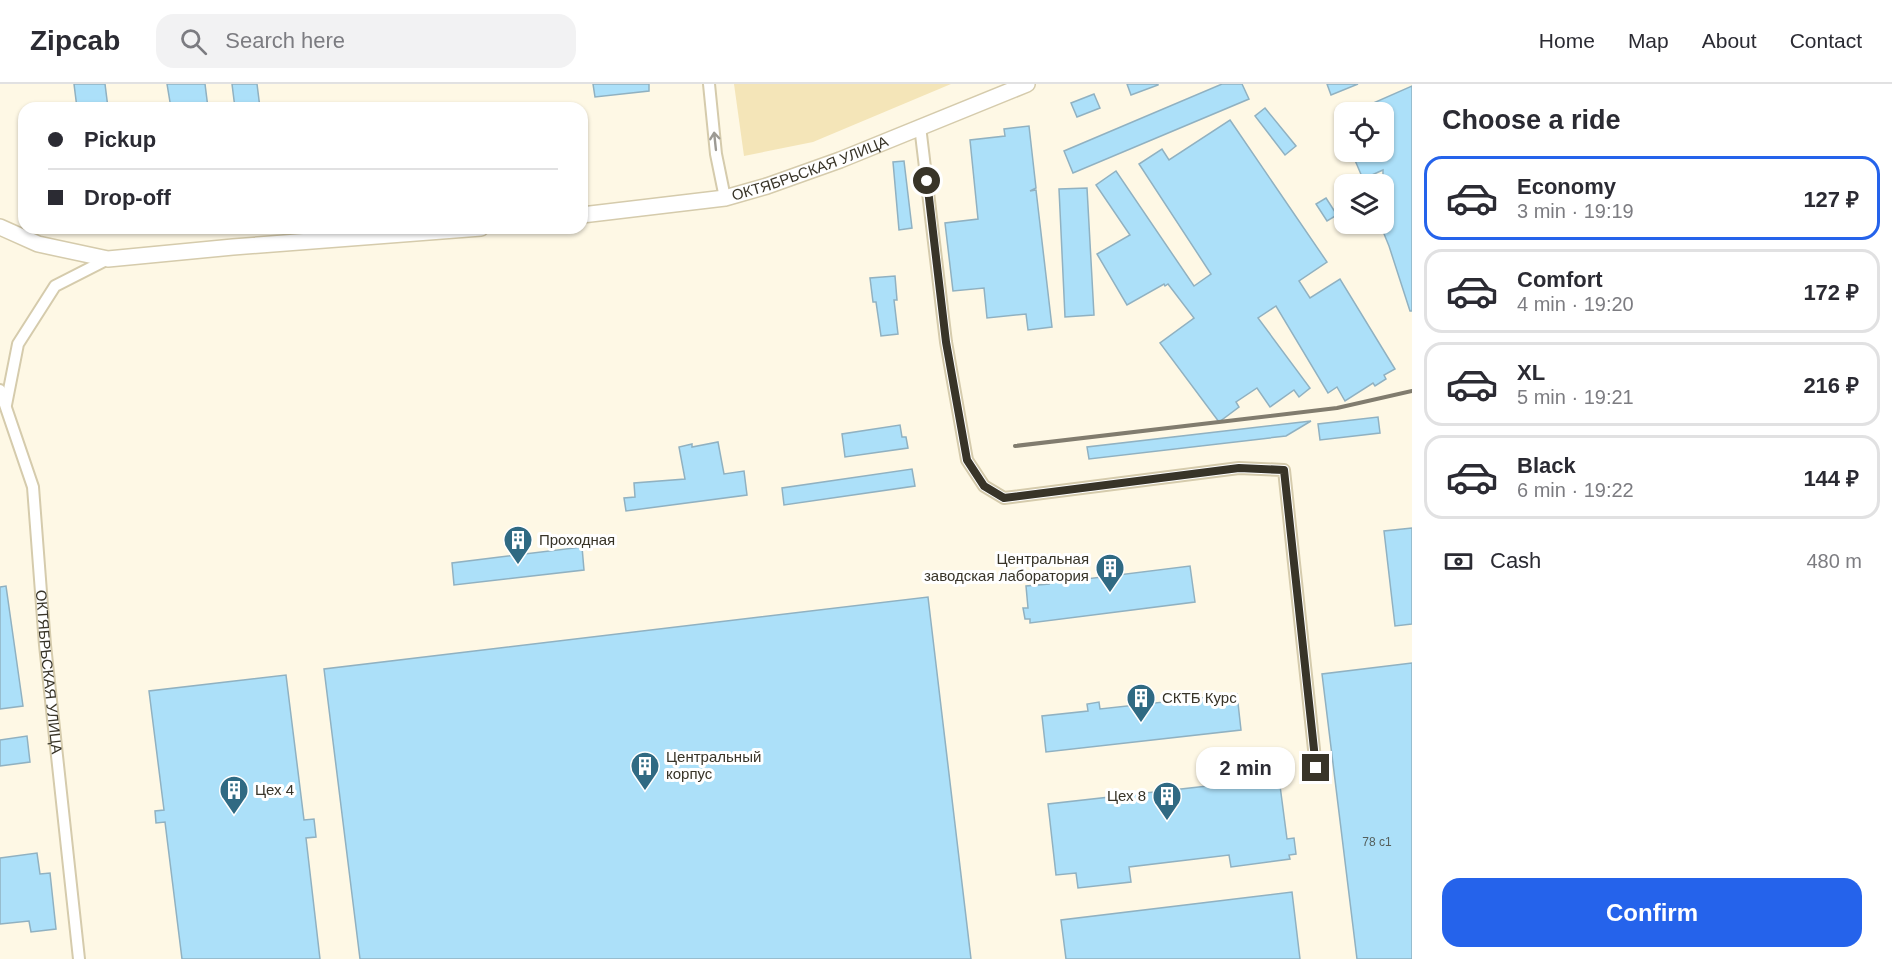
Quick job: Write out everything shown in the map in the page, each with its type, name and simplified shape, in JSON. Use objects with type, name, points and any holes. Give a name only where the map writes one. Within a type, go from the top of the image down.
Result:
[{"type":"main road","name":"ОКТЯБРЬСКАЯ УЛИЦА","points":[[588,215],[725,198],[767,186],[840,160],[1027,84]]},
{"type":"main road","points":[[0,227],[38,244],[108,259],[403,234]]},
{"type":"street","points":[[709,84],[716,154],[725,198]]},
{"type":"street","points":[[920,126],[946,342],[967,460],[984,486],[1004,498],[1239,468],[1284,470],[1316,768]]},
{"type":"street","points":[[6,405],[18,344],[55,286],[108,259]]},
{"type":"street","name":"ОКТЯБРЬСКАЯ УЛИЦА","points":[[0,390],[33,487],[45,645],[79,959]]},
{"type":"shaded area","points":[[734,84],[951,84],[813,142],[744,156]]},
{"type":"building","points":[[74,84],[105,84],[107,102],[76,102]]},
{"type":"building","points":[[167,84],[205,84],[207,102],[170,102]]},
{"type":"building","points":[[232,84],[257,84],[259,102],[234,102]]},
{"type":"building","points":[[593,84],[649,84],[649,91],[595,97]]},
{"type":"building","points":[[1127,84],[1158,84],[1158,85],[1131,95]]},
{"type":"building","points":[[1222,84],[1242,84],[1249,99],[1073,173],[1064,151]]},
{"type":"building","points":[[1327,84],[1358,84],[1331,95]]},
{"type":"building","points":[[1412,86],[1412,311],[1410,311],[1384,234],[1394,234],[1394,174],[1383,174],[1383,170],[1374,174],[1361,174],[1356,162],[1394,162],[1394,102],[1376,102]]},
{"type":"building","points":[[1094,94],[1100,108],[1077,117],[1071,103]]},
{"type":"building","points":[[1265,108],[1296,146],[1285,155],[1255,116]]},
{"type":"building","points":[[1230,120],[1327,262],[1299,281],[1310,298],[1340,279],[1395,369],[1384,375],[1386,379],[1375,386],[1373,383],[1345,401],[1337,387],[1328,393],[1276,306],[1258,318],[1310,388],[1299,397],[1294,390],[1270,407],[1257,388],[1236,402],[1239,407],[1219,422],[1160,343],[1194,318],[1168,284],[1165,286],[1164,284],[1127,305],[1097,254],[1130,235],[1096,185],[1116,171],[1194,286],[1211,274],[1139,164],[1162,149],[1169,160]]},
{"type":"building","points":[[1029,126],[1036,188],[1030,191],[1036,190],[1052,327],[1028,330],[1026,314],[987,318],[984,288],[953,291],[945,223],[978,219],[970,140],[1005,136],[1004,129]]},
{"type":"building","points":[[904,161],[912,228],[899,230],[893,162]]},
{"type":"building","points":[[1087,188],[1094,315],[1065,317],[1059,189]]},
{"type":"building","points":[[1326,198],[1334,210],[1334,217],[1327,221],[1316,204]]},
{"type":"building","points":[[895,276],[897,300],[894,300],[898,334],[881,336],[870,278]]},
{"type":"building","points":[[1378,417],[1380,433],[1320,440],[1318,424]]},
{"type":"building","points":[[1311,421],[1286,436],[1089,459],[1087,447]]},
{"type":"building","points":[[900,425],[902,437],[906,437],[908,448],[845,457],[842,434]]},
{"type":"building","points":[[718,442],[724,474],[744,471],[747,495],[626,511],[624,498],[635,497],[634,483],[685,479],[679,447]]},
{"type":"building","points":[[912,469],[915,486],[784,505],[782,488]]},
{"type":"building","points":[[1412,528],[1412,624],[1395,626],[1384,531]]},
{"type":"building","name":"Проходная","points":[[582,547],[584,570],[454,585],[452,563]]},
{"type":"building","name":"Центральная заводская лаборатория","points":[[1190,566],[1195,602],[1030,623],[1030,619],[1025,619],[1023,608],[1028,608],[1026,586],[1049,584],[1048,579],[1061,578],[1062,582]]},
{"type":"building","points":[[6,586],[23,706],[0,709],[0,587]]},
{"type":"building","name":"Центральный корпус","points":[[928,597],[971,959],[360,959],[324,669]]},
{"type":"building","points":[[1412,663],[1412,959],[1357,959],[1322,674]]},
{"type":"building","name":"Цех 4","points":[[286,675],[304,820],[314,819],[316,837],[306,838],[320,959],[182,959],[165,822],[156,823],[155,811],[164,810],[149,691]]},
{"type":"building","name":"СКТБ Курс","points":[[1237,694],[1241,730],[1046,752],[1042,716],[1088,711],[1087,704],[1099,702],[1100,709]]},
{"type":"building","points":[[27,736],[30,762],[0,766],[0,740]]},
{"type":"building","name":"Цех 8","points":[[1279,778],[1287,839],[1294,838],[1296,854],[1289,855],[1290,859],[1231,867],[1229,855],[1129,867],[1131,882],[1078,888],[1076,873],[1056,875],[1048,804]]},
{"type":"building","points":[[37,853],[40,874],[50,873],[56,929],[31,932],[29,921],[0,924],[0,858]]},
{"type":"building","points":[[1292,892],[1300,959],[1066,959],[1061,920]]},
{"type":"railway","points":[[1015,446],[1337,408],[1412,391]]},
{"type":"place","name":"Проходная","points":[[518,566]]},
{"type":"place","name":"Центральная заводская лаборатория","points":[[1110,594]]},
{"type":"place","name":"СКТБ Курс","points":[[1141,724]]},
{"type":"place","name":"Центральный корпус","points":[[645,792]]},
{"type":"place","name":"Цех 4","points":[[234,816]]},
{"type":"place","name":"Цех 8","points":[[1167,822]]},
{"type":"route","points":[[927,181],[946,342],[967,460],[984,486],[1004,498],[1239,468],[1284,470],[1316,768]]}]
